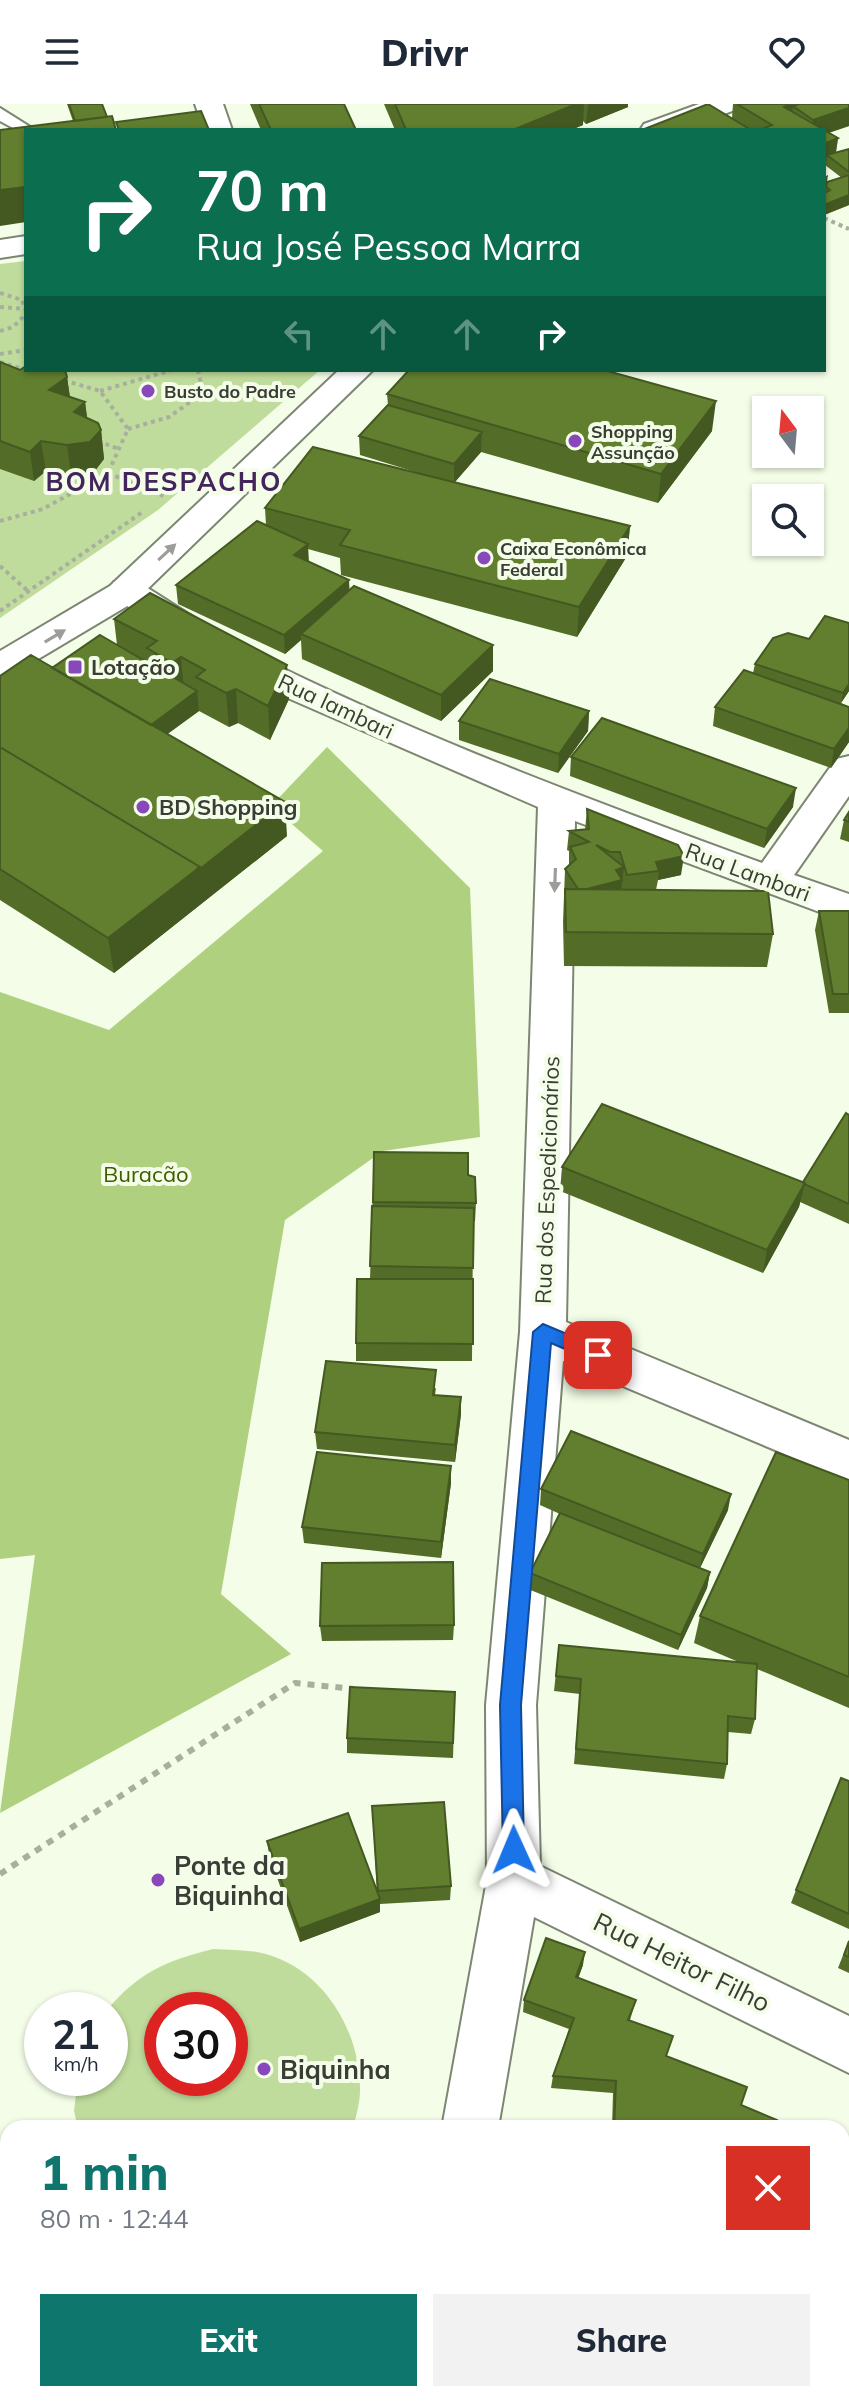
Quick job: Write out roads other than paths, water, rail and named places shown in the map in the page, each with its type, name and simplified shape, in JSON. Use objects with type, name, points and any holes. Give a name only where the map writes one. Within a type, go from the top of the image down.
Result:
[{"type":"street","points":[[659,128],[725,104]]},
{"type":"street","points":[[0,249],[24,245]]},
{"type":"street","points":[[0,666],[109,604],[126,590],[355,372]]},
{"type":"street","name":"Rua lambari","points":[[126,590],[268,675],[443,755],[557,802]]},
{"type":"street","points":[[770,880],[849,768]]},
{"type":"street","name":"Rua Lambari","points":[[557,802],[849,909]]},
{"type":"street","name":"Rua dos Espedicionários","points":[[471,2120],[514,1880],[511,1705],[543,1332],[557,802]]},
{"type":"street","points":[[543,1332],[849,1461]]},
{"type":"street","name":"Rua Heitor Filho","points":[[514,1880],[849,2045]]},
{"type":"lane","points":[[0,113],[24,129]]},
{"type":"place","name":"Busto do Padre","points":[[148,391]]},
{"type":"place","name":"Shopping Assunção","points":[[575,441]]},
{"type":"place","name":"Caixa Econômica Federal","points":[[484,558]]},
{"type":"place","name":"Lotação","points":[[75,667]]},
{"type":"place","name":"BD Shopping","points":[[143,807]]},
{"type":"place","name":"Ponte da Biquinha","points":[[158,1880]]},
{"type":"place","name":"Biquinha","points":[[264,2069]]},
{"type":"district","name":"BOM DESPACHO","points":[[164,481]]},
{"type":"park label","name":"Buracão","points":[[146,1174]]}]
